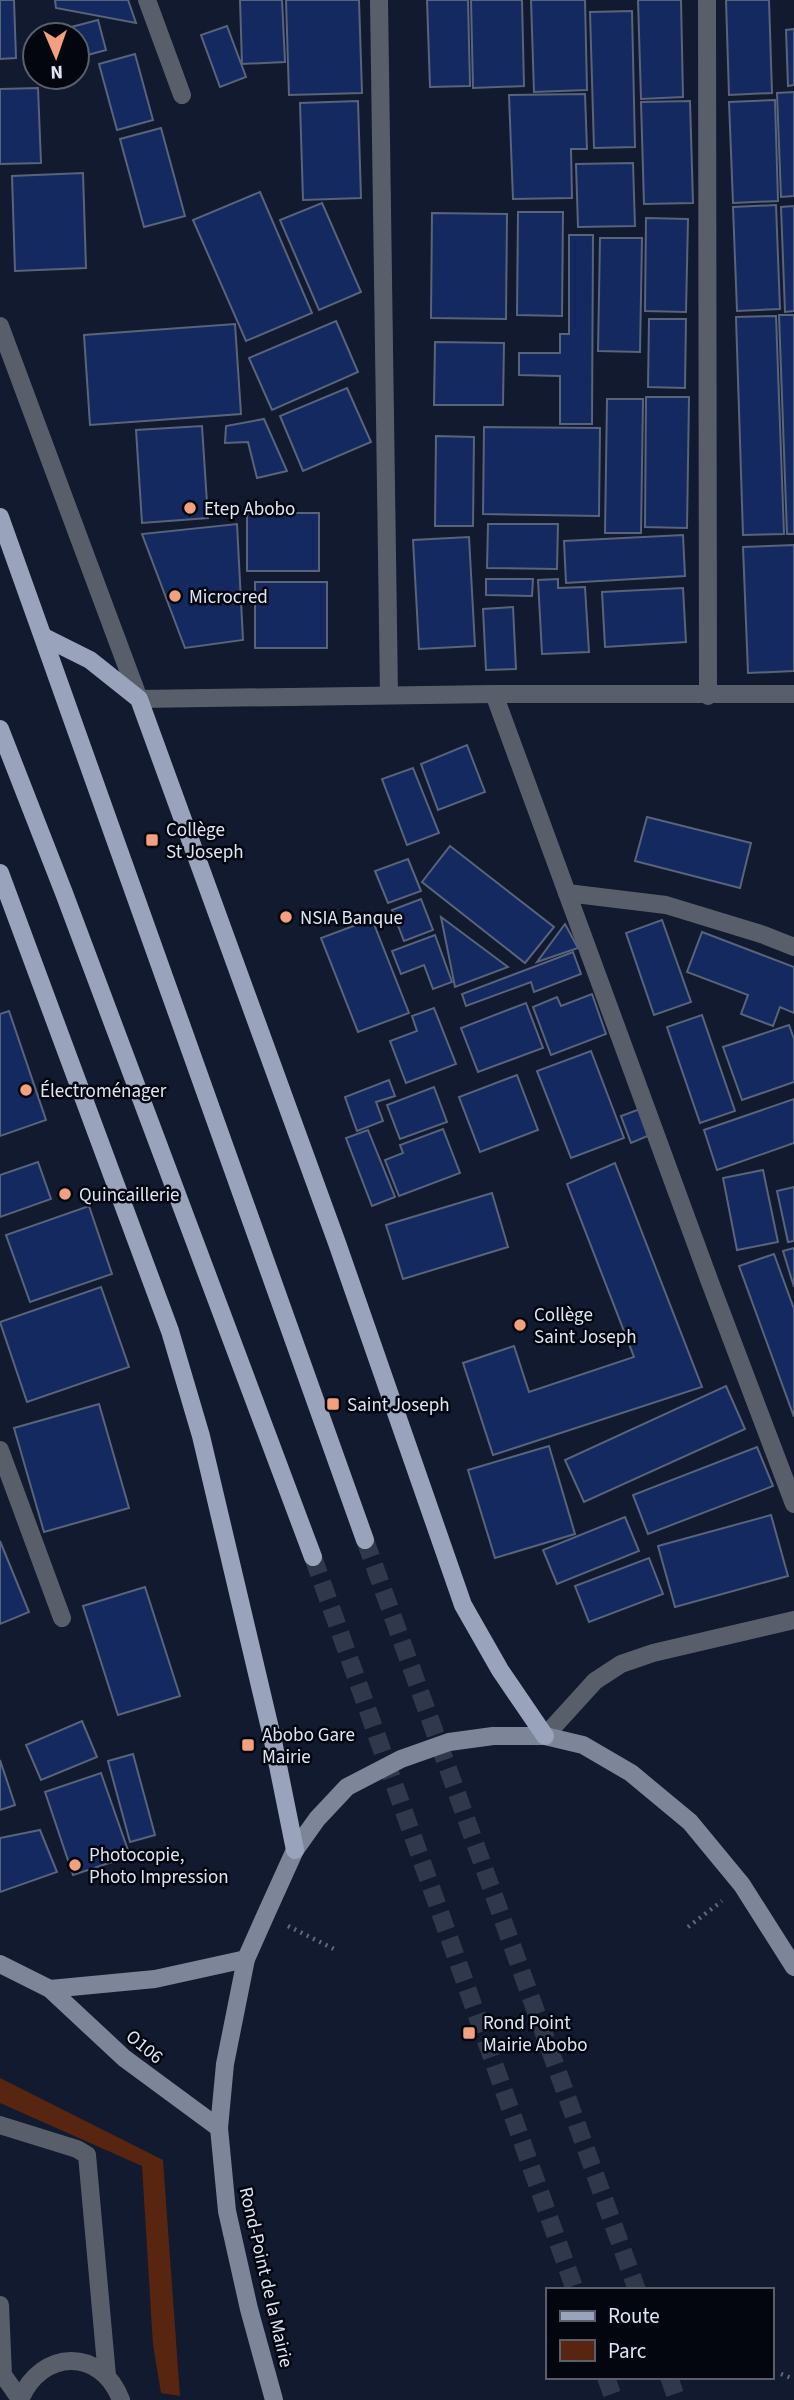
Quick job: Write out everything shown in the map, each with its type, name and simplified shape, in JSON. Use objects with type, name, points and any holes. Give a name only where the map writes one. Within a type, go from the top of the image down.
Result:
[{"type":"main road","points":[[0,517],[365,1540]]},
{"type":"main road","points":[[44,637],[90,660],[139,699],[337,1243],[463,1605],[500,1670],[545,1737]]},
{"type":"main road","points":[[0,729],[313,1557]]},
{"type":"main road","points":[[0,873],[170,1331],[201,1436],[273,1741],[295,1850]]},
{"type":"main road","name":"Rond-Point de la Mairie","points":[[274,2400],[249,2309],[228,2211],[219,2128],[225,2064],[246,1959],[295,1850],[317,1819],[347,1787],[401,1759],[449,1742],[493,1736],[545,1737],[583,1745],[631,1773],[690,1822],[742,1885],[794,1967]]},
{"type":"main road","points":[[50,1989],[155,1979],[246,1959]]},
{"type":"main road","name":"O106","points":[[0,1964],[50,1989],[124,2058],[219,2128]]},
{"type":"street","points":[[147,0],[182,95]]},
{"type":"street","points":[[379,0],[389,695]]},
{"type":"street","points":[[706,0],[708,696]]},
{"type":"street","points":[[0,326],[139,699],[494,694],[794,694]]},
{"type":"street","points":[[494,694],[794,1504]]},
{"type":"street","points":[[567,892],[666,905],[794,947]]},
{"type":"street","points":[[0,1450],[62,1618]]},
{"type":"street","points":[[545,1737],[594,1681],[621,1664],[653,1653],[794,1620]]},
{"type":"street","points":[[0,2125],[77,2149],[86,2155],[107,2376]]},
{"type":"street","points":[[0,2305],[4,2400]]},
{"type":"street","points":[[20,2400],[27,2383],[41,2370],[57,2363],[75,2361],[92,2365],[107,2376],[116,2387],[121,2400]]},
{"type":"street","points":[[3,2375],[20,2400]]},
{"type":"path","points":[[688,1927],[742,1885]]},
{"type":"path","points":[[266,1914],[334,1949]]},
{"type":"path","points":[[781,2374],[794,2379]]},
{"type":"green space","points":[[0,2078],[163,2160],[180,2396],[161,2393],[153,2345],[142,2166],[0,2103]]},
{"type":"building","points":[[0,0],[14,0],[16,58],[0,59]]},
{"type":"building","points":[[55,0],[128,0],[136,23],[56,8]]},
{"type":"building","points":[[240,0],[282,0],[285,62],[242,64]]},
{"type":"building","points":[[286,0],[359,0],[362,93],[289,95]]},
{"type":"building","points":[[427,0],[468,0],[470,86],[430,87]]},
{"type":"building","points":[[471,0],[522,0],[524,86],[473,88]]},
{"type":"building","points":[[531,0],[585,0],[587,90],[534,92]]},
{"type":"building","points":[[638,0],[681,0],[683,97],[641,99]]},
{"type":"building","points":[[726,0],[769,0],[772,93],[729,95]]},
{"type":"building","points":[[632,11],[635,147],[594,148],[590,12]]},
{"type":"building","points":[[98,20],[106,50],[91,54],[91,22]]},
{"type":"building","points":[[227,26],[246,77],[220,87],[201,35]]},
{"type":"building","points":[[794,29],[794,85],[788,86],[786,30]]},
{"type":"building","points":[[135,54],[153,120],[117,130],[99,64]]},
{"type":"building","points":[[0,89],[38,91],[41,163],[0,164]]},
{"type":"building","points":[[794,92],[794,196],[781,197],[777,93]]},
{"type":"building","points":[[585,94],[587,149],[571,149],[572,198],[513,199],[509,95]]},
{"type":"building","points":[[775,100],[778,201],[733,203],[729,102]]},
{"type":"building","points":[[358,101],[361,198],[303,200],[300,103]]},
{"type":"building","points":[[690,101],[693,203],[644,204],[641,102]]},
{"type":"building","points":[[161,128],[185,216],[144,227],[120,139]]},
{"type":"building","points":[[633,163],[635,226],[578,227],[576,164]]},
{"type":"building","points":[[83,173],[86,268],[15,271],[12,176]]},
{"type":"building","points":[[260,192],[312,313],[246,341],[193,220]]},
{"type":"building","points":[[322,203],[361,292],[319,310],[280,220]]},
{"type":"building","points":[[776,205],[780,309],[737,311],[733,207]]},
{"type":"building","points":[[794,206],[794,311],[785,312],[781,207]]},
{"type":"building","points":[[518,212],[563,212],[562,316],[517,315]]},
{"type":"building","points":[[432,213],[507,214],[506,319],[431,318]]},
{"type":"building","points":[[646,218],[688,219],[686,312],[645,311]]},
{"type":"building","points":[[569,235],[593,235],[592,424],[560,424],[560,376],[519,375],[519,353],[560,353],[560,334],[569,334]]},
{"type":"building","points":[[600,238],[642,238],[640,352],[598,351]]},
{"type":"building","points":[[779,315],[794,315],[794,534],[787,534]]},
{"type":"building","points":[[776,316],[784,534],[743,535],[736,317]]},
{"type":"building","points":[[649,319],[686,319],[685,388],[648,387]]},
{"type":"building","points":[[336,321],[358,372],[272,410],[249,358]]},
{"type":"building","points":[[235,324],[241,414],[90,425],[84,335]]},
{"type":"building","points":[[435,342],[504,343],[503,405],[434,405]]},
{"type":"building","points":[[347,388],[371,442],[303,471],[280,416]]},
{"type":"building","points":[[646,397],[689,397],[687,528],[645,527]]},
{"type":"building","points":[[607,399],[643,399],[641,533],[605,533]]},
{"type":"building","points":[[264,419],[287,471],[257,478],[248,442],[225,443],[226,426]]},
{"type":"building","points":[[202,426],[208,518],[142,523],[136,430]]},
{"type":"building","points":[[484,427],[600,428],[599,516],[483,514]]},
{"type":"building","points":[[436,436],[474,437],[473,526],[435,526]]},
{"type":"building","points":[[247,513],[319,513],[319,571],[247,571]]},
{"type":"building","points":[[237,524],[243,640],[185,648],[142,534]]},
{"type":"building","points":[[488,524],[558,524],[557,569],[487,568]]},
{"type":"building","points":[[683,535],[685,576],[566,583],[564,541]]},
{"type":"building","points":[[469,537],[475,646],[419,649],[413,540]]},
{"type":"building","points":[[794,545],[794,671],[748,673],[743,547]]},
{"type":"building","points":[[486,579],[533,579],[532,596],[486,595]]},
{"type":"building","points":[[558,579],[558,588],[585,587],[589,652],[542,654],[538,580]]},
{"type":"building","points":[[255,582],[327,582],[327,648],[255,648]]},
{"type":"building","points":[[683,588],[686,642],[605,647],[602,592]]},
{"type":"building","points":[[513,607],[516,669],[486,670],[483,609]]},
{"type":"building","points":[[467,745],[485,792],[438,810],[421,764]]},
{"type":"building","points":[[413,768],[439,833],[407,845],[382,779]]},
{"type":"building","points":[[647,817],[751,843],[740,888],[635,861]]},
{"type":"building","points":[[450,846],[554,927],[525,963],[422,882]]},
{"type":"building","points":[[408,859],[421,891],[388,903],[375,871]]},
{"type":"building","points":[[421,899],[433,930],[404,941],[392,910]]},
{"type":"building","points":[[441,917],[508,967],[455,987]]},
{"type":"building","points":[[372,919],[409,1013],[358,1032],[321,938]]},
{"type":"building","points":[[662,920],[691,1002],[654,1015],[626,933]]},
{"type":"building","points":[[565,924],[578,948],[537,962]]},
{"type":"building","points":[[702,932],[794,967],[794,1013],[780,1007],[773,1026],[741,1014],[748,995],[687,972]]},
{"type":"building","points":[[435,935],[452,982],[433,989],[424,965],[401,974],[392,951]]},
{"type":"building","points":[[573,952],[581,974],[534,992],[531,982],[466,1006],[462,994]]},
{"type":"building","points":[[592,994],[606,1034],[551,1055],[533,1007],[557,997],[561,1006]]},
{"type":"building","points":[[526,1003],[543,1048],[478,1072],[461,1028]]},
{"type":"building","points":[[434,1008],[456,1064],[406,1083],[390,1041],[417,1031],[412,1016]]},
{"type":"building","points":[[9,1011],[46,1120],[0,1136],[0,1014]]},
{"type":"building","points":[[702,1015],[735,1111],[700,1123],[667,1027]]},
{"type":"building","points":[[789,1025],[794,1039],[794,1082],[742,1100],[723,1047]]},
{"type":"building","points":[[591,1051],[624,1138],[571,1158],[537,1071]]},
{"type":"building","points":[[517,1075],[538,1130],[480,1152],[459,1097]]},
{"type":"building","points":[[389,1080],[395,1096],[376,1102],[383,1121],[357,1131],[345,1097]]},
{"type":"building","points":[[434,1087],[447,1122],[400,1139],[387,1105]]},
{"type":"building","points":[[794,1099],[794,1143],[717,1170],[704,1130]]},
{"type":"building","points":[[640,1109],[650,1135],[631,1143],[621,1116]]},
{"type":"building","points":[[443,1129],[460,1173],[399,1196],[385,1160],[403,1153],[400,1145]]},
{"type":"building","points":[[368,1130],[395,1197],[372,1206],[346,1138]]},
{"type":"building","points":[[38,1162],[51,1199],[0,1217],[0,1175]]},
{"type":"building","points":[[615,1163],[702,1387],[493,1455],[463,1363],[514,1346],[529,1392],[634,1357],[567,1184]]},
{"type":"building","points":[[763,1170],[778,1242],[737,1250],[723,1178]]},
{"type":"building","points":[[794,1187],[794,1241],[788,1242],[777,1191]]},
{"type":"building","points":[[492,1193],[508,1247],[403,1279],[386,1225]]},
{"type":"building","points":[[89,1206],[112,1274],[30,1302],[6,1235]]},
{"type":"building","points":[[794,1248],[794,1287],[783,1251]]},
{"type":"building","points":[[774,1254],[794,1309],[794,1417],[739,1266]]},
{"type":"building","points":[[101,1287],[129,1367],[27,1402],[0,1322]]},
{"type":"building","points":[[726,1386],[745,1429],[584,1502],[565,1460]]},
{"type":"building","points":[[99,1404],[129,1508],[44,1532],[14,1428]]},
{"type":"building","points":[[549,1446],[575,1534],[495,1558],[468,1470]]},
{"type":"building","points":[[757,1447],[773,1486],[648,1534],[633,1495]]},
{"type":"building","points":[[771,1515],[788,1576],[675,1607],[658,1546]]},
{"type":"building","points":[[625,1517],[639,1551],[557,1584],[543,1550]]},
{"type":"building","points":[[0,1541],[29,1612],[0,1624]]},
{"type":"building","points":[[649,1558],[663,1594],[589,1622],[575,1586]]},
{"type":"building","points":[[145,1587],[180,1696],[118,1715],[83,1606]]},
{"type":"building","points":[[82,1721],[97,1757],[41,1780],[26,1745]]},
{"type":"building","points":[[133,1754],[155,1835],[130,1842],[108,1761]]},
{"type":"building","points":[[0,1760],[15,1805],[0,1810]]},
{"type":"building","points":[[101,1773],[130,1856],[73,1875],[45,1792]]},
{"type":"building","points":[[40,1830],[57,1872],[0,1892],[0,1838]]},
{"type":"tunnel","points":[[365,1540],[636,2288]]},
{"type":"tunnel","points":[[313,1557],[574,2288]]},
{"type":"tunnel","points":[[607,2379],[614,2400]]},
{"type":"tunnel","points":[[670,2379],[677,2400]]},
{"type":"place","name":"Etep Abobo","points":[[190,508]]},
{"type":"place","name":"Microcred","points":[[175,596]]},
{"type":"place","name":"Collège St Joseph","points":[[152,840]]},
{"type":"place","name":"NSIA Banque","points":[[286,917]]},
{"type":"place","name":"Électroménager","points":[[26,1090]]},
{"type":"place","name":"Quincaillerie","points":[[65,1194]]},
{"type":"place","name":"Collège Saint Joseph","points":[[520,1325]]},
{"type":"place","name":"Saint Joseph","points":[[333,1404]]},
{"type":"place","name":"Abobo Gare Mairie","points":[[248,1745]]},
{"type":"place","name":"Photocopie, Photo Impression","points":[[75,1865]]},
{"type":"place","name":"Rond Point Mairie Abobo","points":[[469,2033]]}]
